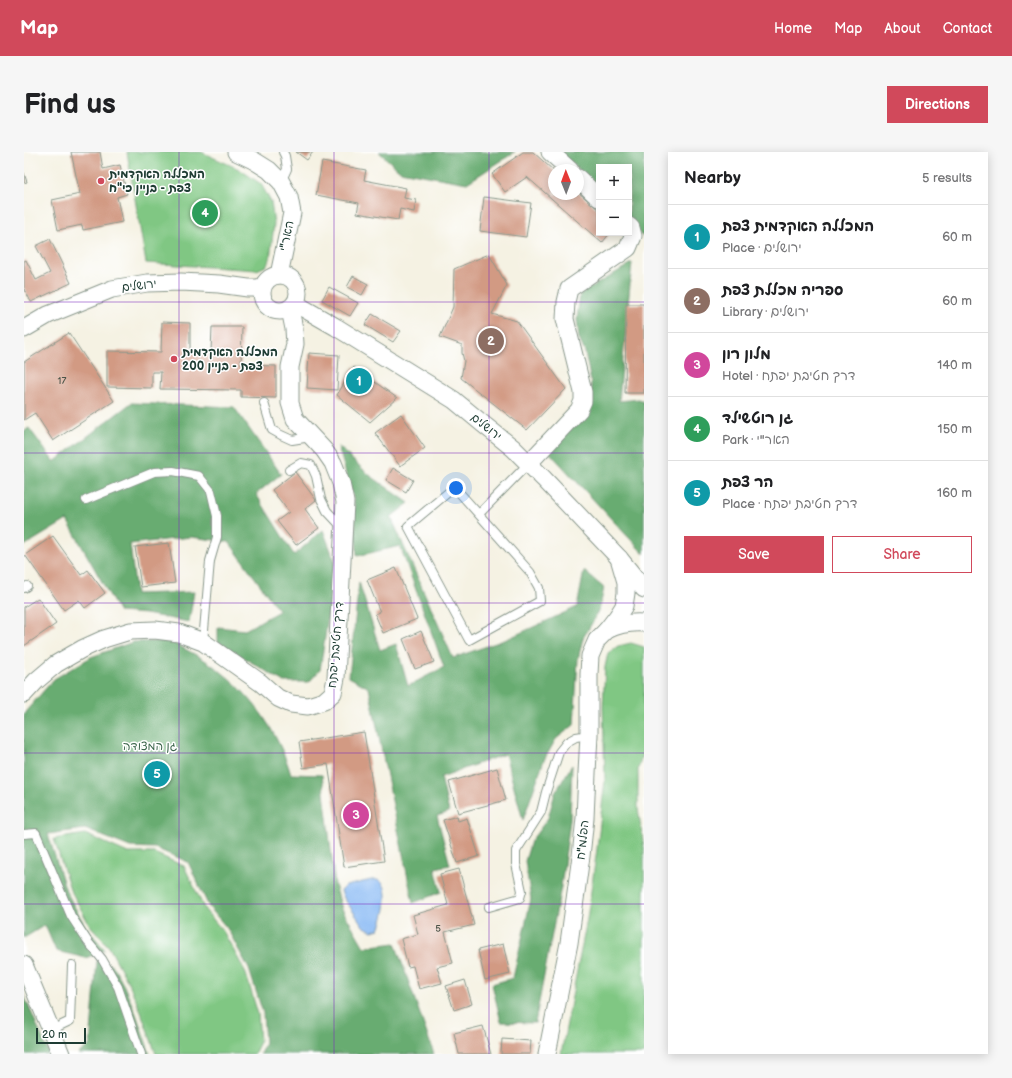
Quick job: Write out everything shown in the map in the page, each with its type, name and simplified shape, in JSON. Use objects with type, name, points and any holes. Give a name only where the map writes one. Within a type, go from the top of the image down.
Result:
[{"type":"street","name":"האר\"י","points":[[236,152],[269,170],[281,182],[289,197],[292,213],[278,275]]},
{"type":"street","points":[[550,152],[563,164]]},
{"type":"street","points":[[584,184],[596,195]]},
{"type":"street","points":[[528,464],[579,410],[583,401],[583,392],[565,319],[566,302],[569,289],[628,248],[633,236],[632,232]]},
{"type":"street","points":[[278,275],[288,276],[293,280],[299,292],[298,298],[293,306],[284,312],[272,310],[263,301],[262,295],[263,285],[267,280],[272,276],[278,275]]},
{"type":"street","name":"ירושלים","points":[[24,329],[48,315],[112,289],[147,283],[181,282],[262,288]]},
{"type":"street","name":"ירושלים","points":[[293,306],[336,327],[454,400],[513,448],[620,558],[644,589]]},
{"type":"street","name":"דרך חטיבת יפתח","points":[[24,694],[36,681],[56,664],[82,649],[104,639],[130,631],[155,630],[179,633],[203,642],[261,683],[278,698],[291,704],[308,706],[324,701],[333,693],[336,678],[345,502],[341,483],[333,463],[324,450],[295,419],[290,403],[290,367],[295,344],[293,306]]},
{"type":"street","name":"הפלמ\"ח","points":[[548,1054],[576,900],[585,818],[589,735],[590,656],[597,640],[607,630],[624,606],[626,582],[620,558]]},
{"type":"street","points":[[607,630],[616,625],[631,622],[644,623]]},
{"type":"street","points":[[24,965],[60,1054]]},
{"type":"lane","points":[[281,182],[287,169],[283,152]]},
{"type":"lane","points":[[264,404],[272,430],[292,440],[311,437]]},
{"type":"lane","points":[[288,470],[301,463],[311,465],[316,476],[321,499],[327,511],[344,529]]},
{"type":"lane","points":[[479,514],[528,464]]},
{"type":"lane","points":[[86,500],[154,472],[173,471],[199,476],[211,491],[217,523],[217,537],[210,561],[203,642]]},
{"type":"lane","points":[[451,490],[458,491],[479,514],[530,572],[539,588],[540,601],[469,640],[408,526],[451,490]]},
{"type":"lane","points":[[489,907],[520,898],[522,891],[516,864],[516,851],[541,812],[559,752],[567,742],[576,737],[589,735]]},
{"type":"lane","points":[[24,834],[36,833],[71,916],[88,942],[102,959],[118,987],[141,1054]]},
{"type":"lane","points":[[51,1030],[70,1021],[72,965]]},
{"type":"green space","points":[[127,152],[201,152],[239,169],[261,184],[271,202],[274,224],[270,259],[266,266],[257,270],[146,263]]},
{"type":"green space","points":[[379,152],[515,152],[467,183],[400,171]]},
{"type":"green space","points":[[558,152],[644,152],[644,238],[632,224],[632,164],[596,164],[596,185],[584,174],[584,164],[572,164]]},
{"type":"green space","points":[[632,263],[619,401],[639,399],[644,401],[644,554],[549,452],[591,400],[591,382],[585,352],[579,339],[577,319],[580,294]]},
{"type":"green space","points":[[131,403],[234,407],[281,474],[256,494],[294,555],[323,530],[336,564],[320,670],[309,682],[284,682],[218,642],[218,627],[245,630],[279,611],[229,542],[191,537],[130,544],[136,594],[194,592],[189,622],[146,614],[119,612],[67,520],[24,546],[24,431],[29,428],[54,462]]},
{"type":"green space","points":[[338,446],[368,474],[409,503],[391,517],[453,658],[507,639],[577,607],[584,571],[604,588],[600,607],[583,638],[578,659],[574,725],[556,739],[544,760],[523,820],[505,754],[441,777],[449,812],[437,816],[450,865],[435,868],[441,892],[413,903],[369,688],[349,677],[359,582],[380,650],[396,644],[408,686],[444,667],[400,546],[357,556],[354,501]]},
{"type":"green space","name":"גן המצודה","points":[[170,641],[198,656],[224,674],[247,696],[266,720],[274,734],[291,774],[322,775],[335,885],[342,909],[364,947],[395,943],[434,1054],[260,1054],[265,1043],[263,1013],[249,969],[227,928],[209,907],[188,862],[155,848],[130,847],[85,829],[48,834],[66,891],[85,926],[105,950],[86,958],[56,951],[45,925],[24,938],[24,715],[54,679],[91,657],[133,642]]},
{"type":"green space","points":[[631,643],[644,647],[644,746],[638,770],[638,808],[644,848],[644,1054],[561,1054],[587,919],[605,780],[603,707],[605,667],[608,653],[618,646]]},
{"type":"green space","points":[[572,765],[570,820],[561,887],[535,1023],[501,1022],[492,984],[513,978],[531,899],[525,861],[531,841],[548,818],[555,793]]},
{"type":"green space","points":[[85,834],[128,853],[154,853],[184,866],[205,910],[223,931],[245,971],[258,1014],[260,1042],[254,1054],[156,1054],[129,984],[109,947],[89,924],[70,889],[54,839]]},
{"type":"green space","points":[[97,961],[113,966],[124,986],[136,1014],[150,1054],[78,1054],[90,1045]]},
{"type":"green space","points":[[24,995],[49,1054],[24,1054]]},
{"type":"water","points":[[376,880],[382,883],[386,894],[385,910],[381,924],[379,929],[372,931],[363,926],[341,891],[346,886]]},
{"type":"building","name":"המכללה האקדמית צפת - בניין כי\"ח","points":[[71,152],[100,152],[103,169],[120,165],[127,194],[117,197],[122,222],[83,230],[82,225],[58,230],[52,200],[80,194]]},
{"type":"building","points":[[296,152],[313,152],[307,160]]},
{"type":"building","points":[[523,152],[533,152],[548,166],[548,195],[527,177],[505,192],[492,174]]},
{"type":"building","points":[[322,162],[366,170],[364,180],[406,188],[404,198],[416,200],[414,212],[400,209],[398,220],[357,213],[359,203],[316,195]]},
{"type":"building","points":[[24,173],[27,182],[24,183]]},
{"type":"building","points":[[484,197],[531,203],[526,237],[480,231]]},
{"type":"building","points":[[584,197],[596,207],[596,236],[608,236],[602,243],[553,200],[584,200]]},
{"type":"building","points":[[50,239],[71,283],[31,302],[24,288],[24,261],[26,260],[36,280],[50,273],[36,246]]},
{"type":"building","points":[[489,254],[507,285],[492,314],[517,321],[566,389],[527,430],[461,378],[464,361],[462,345],[440,337],[453,307],[454,269]]},
{"type":"building","points":[[353,276],[368,284],[362,295],[347,287]]},
{"type":"building","points":[[329,287],[358,303],[350,316],[322,300]]},
{"type":"building","points":[[626,304],[644,304],[644,393],[625,393]]},
{"type":"building","points":[[372,314],[401,331],[393,342],[365,325]]},
{"type":"building","name":"המכללה האקדמית צפת - בניין 200","points":[[162,322],[190,323],[190,352],[211,352],[212,327],[242,327],[241,365],[276,366],[276,398],[241,397],[241,390],[160,389],[161,372],[152,372],[152,388],[107,387],[107,351],[161,352]]},
{"type":"building","points":[[69,333],[114,401],[53,441],[35,413],[24,420],[24,362]]},
{"type":"building","points":[[309,353],[339,355],[337,390],[307,388]]},
{"type":"building","points":[[354,367],[397,398],[370,422],[337,395]]},
{"type":"building","points":[[401,414],[425,448],[400,466],[375,433]]},
{"type":"building","points":[[393,468],[413,480],[406,492],[386,480]]},
{"type":"building","points":[[295,472],[316,500],[305,509],[319,528],[296,545],[277,521],[289,512],[272,490]]},
{"type":"building","points":[[53,536],[81,575],[88,570],[105,593],[85,608],[79,600],[64,610],[25,555]]},
{"type":"building","points":[[169,543],[175,583],[141,587],[135,547]]},
{"type":"building","points":[[396,568],[417,619],[383,633],[375,614],[380,612],[367,580]]},
{"type":"building","points":[[38,598],[56,624],[24,646],[24,607]]},
{"type":"building","points":[[421,631],[434,662],[415,669],[403,639]]},
{"type":"building","points":[[364,732],[384,861],[344,867],[328,764],[303,768],[299,742]]},
{"type":"building","points":[[497,768],[506,800],[458,813],[449,782]]},
{"type":"building","points":[[457,816],[458,821],[467,818],[479,856],[457,863],[443,820]]},
{"type":"building","points":[[459,869],[474,925],[445,932],[453,963],[437,967],[442,983],[419,989],[413,966],[408,967],[401,939],[418,934],[413,915],[448,905],[440,874]]},
{"type":"building","points":[[503,944],[510,974],[485,980],[478,950]]},
{"type":"building","points":[[465,980],[472,1004],[454,1010],[446,986]]},
{"type":"building","points":[[483,1026],[491,1054],[459,1054],[454,1033]]},
{"type":"building","points":[[502,1039],[531,1041],[530,1054],[501,1054]]},
{"type":"place","name":"המכללה האקדמית צפת - בניין כי\"ח","points":[[101,181]]},
{"type":"place","name":"גן רוטשילד","points":[[205,213]]},
{"type":"place","name":"ספריה מכללת צפת","points":[[491,341]]},
{"type":"place","name":"המכללה האקדמית צפת - בניין 200","points":[[174,359]]},
{"type":"place","name":"המכללה האקדמית צפת","points":[[359,381]]},
{"type":"place","name":"הר צפת","points":[[157,774]]},
{"type":"place","name":"מלון רון","points":[[356,815]]}]
